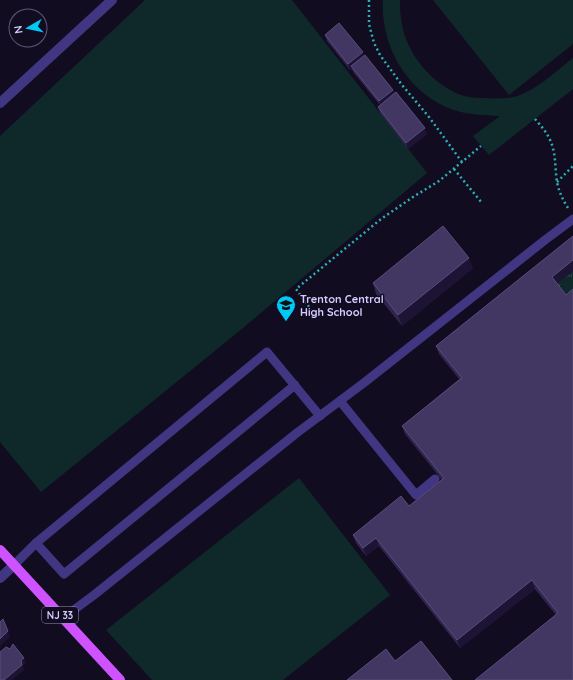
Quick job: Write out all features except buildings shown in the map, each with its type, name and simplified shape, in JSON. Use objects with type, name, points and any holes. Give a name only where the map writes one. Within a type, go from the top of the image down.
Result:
[{"type":"main road","name":"NJ 33","points":[[0,550],[120,680]]},
{"type":"street","points":[[0,103],[112,0]]},
{"type":"street","points":[[0,578],[14,564]]},
{"type":"lane","points":[[63,618],[547,238],[571,215]]},
{"type":"lane","points":[[14,564],[36,543],[268,352],[320,416]]},
{"type":"lane","points":[[36,543],[64,574],[295,385]]},
{"type":"lane","points":[[340,401],[416,495],[435,479]]},
{"type":"path","points":[[369,0],[369,24],[374,43],[380,56],[429,117],[462,162]]},
{"type":"path","points":[[535,119],[547,134],[552,145],[557,182],[562,198],[571,215]]},
{"type":"path","points":[[312,311],[296,289],[381,219],[439,181],[481,146]]},
{"type":"path","points":[[557,182],[573,166]]},
{"type":"path","points":[[454,168],[482,203]]},
{"type":"green space","points":[[145,0],[292,0],[427,173],[243,328],[41,492],[0,442],[0,136]]},
{"type":"green space","points":[[383,0],[400,0],[400,14],[403,30],[418,62],[435,79],[457,94],[476,98],[503,98],[516,96],[527,92],[541,83],[573,58],[573,89],[489,155],[473,136],[500,116],[471,114],[454,110],[438,103],[411,81],[400,67],[392,52],[386,35],[383,18]]},
{"type":"green space","points":[[433,0],[573,0],[573,44],[509,95]]},
{"type":"green space","points":[[573,271],[573,300],[569,303],[555,285]]},
{"type":"green space","points":[[299,478],[390,595],[283,680],[152,680],[106,630]]},
{"type":"place","name":"Trenton Central High School","points":[[286,322]]}]
